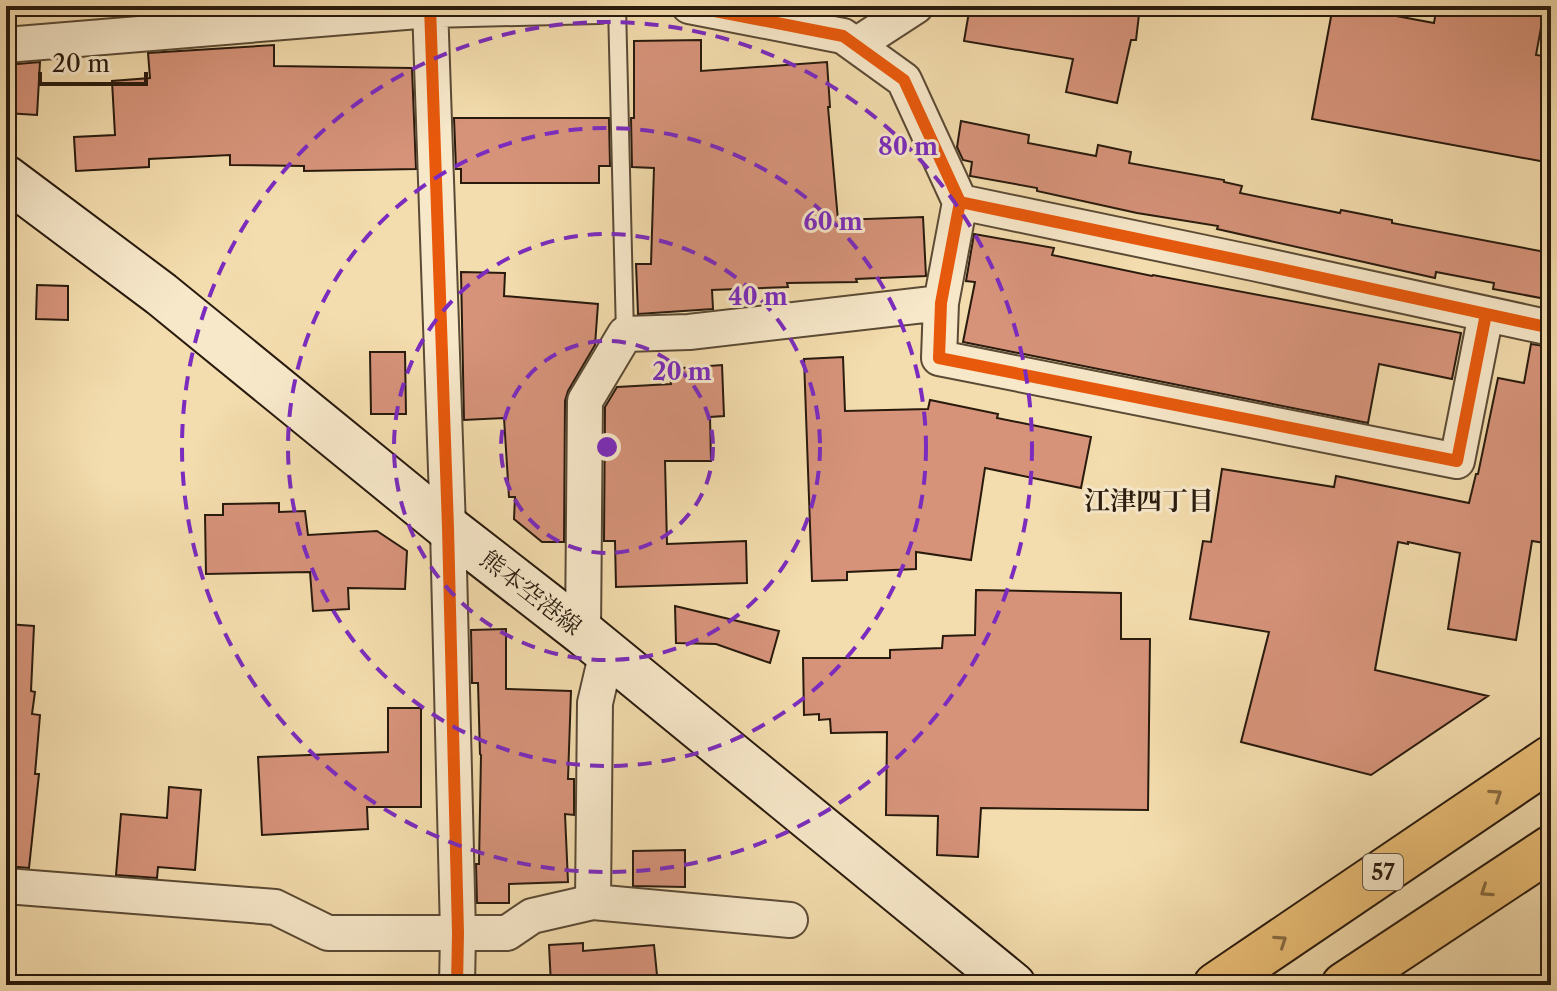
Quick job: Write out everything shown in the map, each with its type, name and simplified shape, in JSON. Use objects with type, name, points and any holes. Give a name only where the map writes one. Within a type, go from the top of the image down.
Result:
[{"type":"highway","name":"57","points":[[1216,985],[1551,758]]},
{"type":"highway","points":[[1344,985],[1551,848]]},
{"type":"main road","name":"熊本空港線","points":[[6,178],[161,294],[448,528],[595,642],[1013,985]]},
{"type":"street","points":[[6,45],[430,8],[599,6]]},
{"type":"street","points":[[689,6],[843,36],[904,80],[960,202],[941,303],[939,358],[1457,461],[1486,314]]},
{"type":"street","points":[[856,45],[916,6]]},
{"type":"street","points":[[430,8],[448,528],[457,985]]},
{"type":"street","points":[[960,202],[1551,328]]},
{"type":"street","points":[[593,902],[595,642],[585,401],[625,334],[689,332],[941,303]]},
{"type":"street","points":[[6,886],[275,907],[328,933],[507,933],[532,916],[593,902],[790,920]]},
{"type":"lane","points":[[617,6],[625,334]]},
{"type":"building","points":[[970,6],[1021,6],[1054,11],[1054,6],[1140,6],[1136,40],[1131,40],[1117,103],[1066,92],[1073,59],[964,41]]},
{"type":"building","points":[[1333,6],[1434,23],[1437,6],[1545,6],[1536,55],[1551,57],[1551,163],[1312,119]]},
{"type":"building","points":[[701,40],[701,71],[827,62],[838,220],[923,217],[926,276],[712,290],[713,309],[638,314],[636,264],[651,264],[654,168],[632,167],[634,41]]},
{"type":"building","points":[[274,45],[274,66],[412,68],[416,169],[304,171],[304,166],[230,165],[230,155],[149,159],[149,167],[76,171],[74,137],[115,135],[112,81],[150,78],[148,53]]},
{"type":"building","points":[[40,62],[37,115],[6,113],[6,65]]},
{"type":"building","points":[[454,118],[609,118],[610,166],[599,166],[599,183],[461,183],[461,169],[456,169]]},
{"type":"building","points":[[961,121],[1029,135],[1028,143],[1096,156],[1098,145],[1131,152],[1129,163],[1224,180],[1242,186],[1240,193],[1340,213],[1341,210],[1392,220],[1392,223],[1551,253],[1551,300],[1493,289],[1494,283],[1436,272],[1435,278],[1217,229],[1218,226],[1137,213],[1037,191],[1037,188],[970,176],[972,162],[963,160],[957,147]]},
{"type":"building","points":[[974,234],[1054,248],[1052,255],[1152,276],[1461,333],[1452,379],[1379,364],[1368,423],[963,342],[975,282],[966,281]]},
{"type":"building","points":[[461,272],[505,273],[504,296],[598,304],[595,345],[565,401],[564,542],[542,542],[514,519],[515,497],[509,497],[504,418],[464,420]]},
{"type":"building","points":[[37,285],[68,286],[68,320],[36,319]]},
{"type":"building","points":[[1531,344],[1551,347],[1551,544],[1532,541],[1516,640],[1448,629],[1460,553],[1398,542],[1375,670],[1488,696],[1371,775],[1241,742],[1269,632],[1190,619],[1203,541],[1211,542],[1222,469],[1334,487],[1336,476],[1469,503],[1498,378],[1524,383]]},
{"type":"building","points":[[370,352],[405,352],[406,414],[371,414]]},
{"type":"building","points":[[843,357],[845,411],[928,409],[930,400],[998,414],[997,418],[1091,437],[1081,488],[985,468],[971,560],[916,552],[916,569],[847,572],[847,580],[812,581],[804,359]]},
{"type":"building","points":[[722,365],[724,416],[710,417],[711,461],[665,461],[667,544],[746,541],[747,583],[616,587],[615,541],[604,541],[605,407],[617,387],[671,384],[669,369]]},
{"type":"building","points":[[279,503],[279,512],[305,511],[308,535],[377,531],[407,551],[405,589],[348,588],[349,609],[313,611],[310,572],[206,574],[205,515],[223,515],[223,504]]},
{"type":"building","points":[[976,590],[1121,593],[1121,639],[1150,639],[1148,810],[981,808],[978,857],[937,855],[938,816],[886,815],[887,732],[831,733],[830,719],[819,720],[819,714],[804,715],[803,658],[890,658],[890,650],[942,648],[943,636],[975,635]]},
{"type":"building","points":[[675,606],[779,631],[770,663],[716,644],[676,643]]},
{"type":"building","points":[[6,624],[34,626],[31,691],[35,692],[32,714],[40,715],[35,774],[39,774],[29,868],[6,866]]},
{"type":"building","points":[[506,629],[506,689],[571,691],[568,779],[574,779],[574,815],[565,814],[568,882],[509,884],[509,903],[477,903],[481,755],[478,683],[472,683],[471,630]]},
{"type":"building","points":[[388,708],[421,708],[421,807],[367,807],[368,829],[262,835],[258,757],[388,752]]},
{"type":"building","points":[[169,787],[201,790],[195,870],[158,867],[157,878],[116,875],[121,814],[167,818]]},
{"type":"building","points":[[685,850],[685,887],[633,886],[633,851]]},
{"type":"building","points":[[583,943],[583,951],[654,945],[658,985],[551,985],[549,945]]},
{"type":"cycle path","points":[[430,6],[448,528],[457,985]]},
{"type":"cycle path","points":[[689,6],[843,36],[904,80],[960,202],[1551,328]]},
{"type":"cycle path","points":[[960,202],[941,303],[939,358],[1457,461],[1486,314]]},
{"type":"district","name":"江津四丁目","points":[[1149,501]]}]
